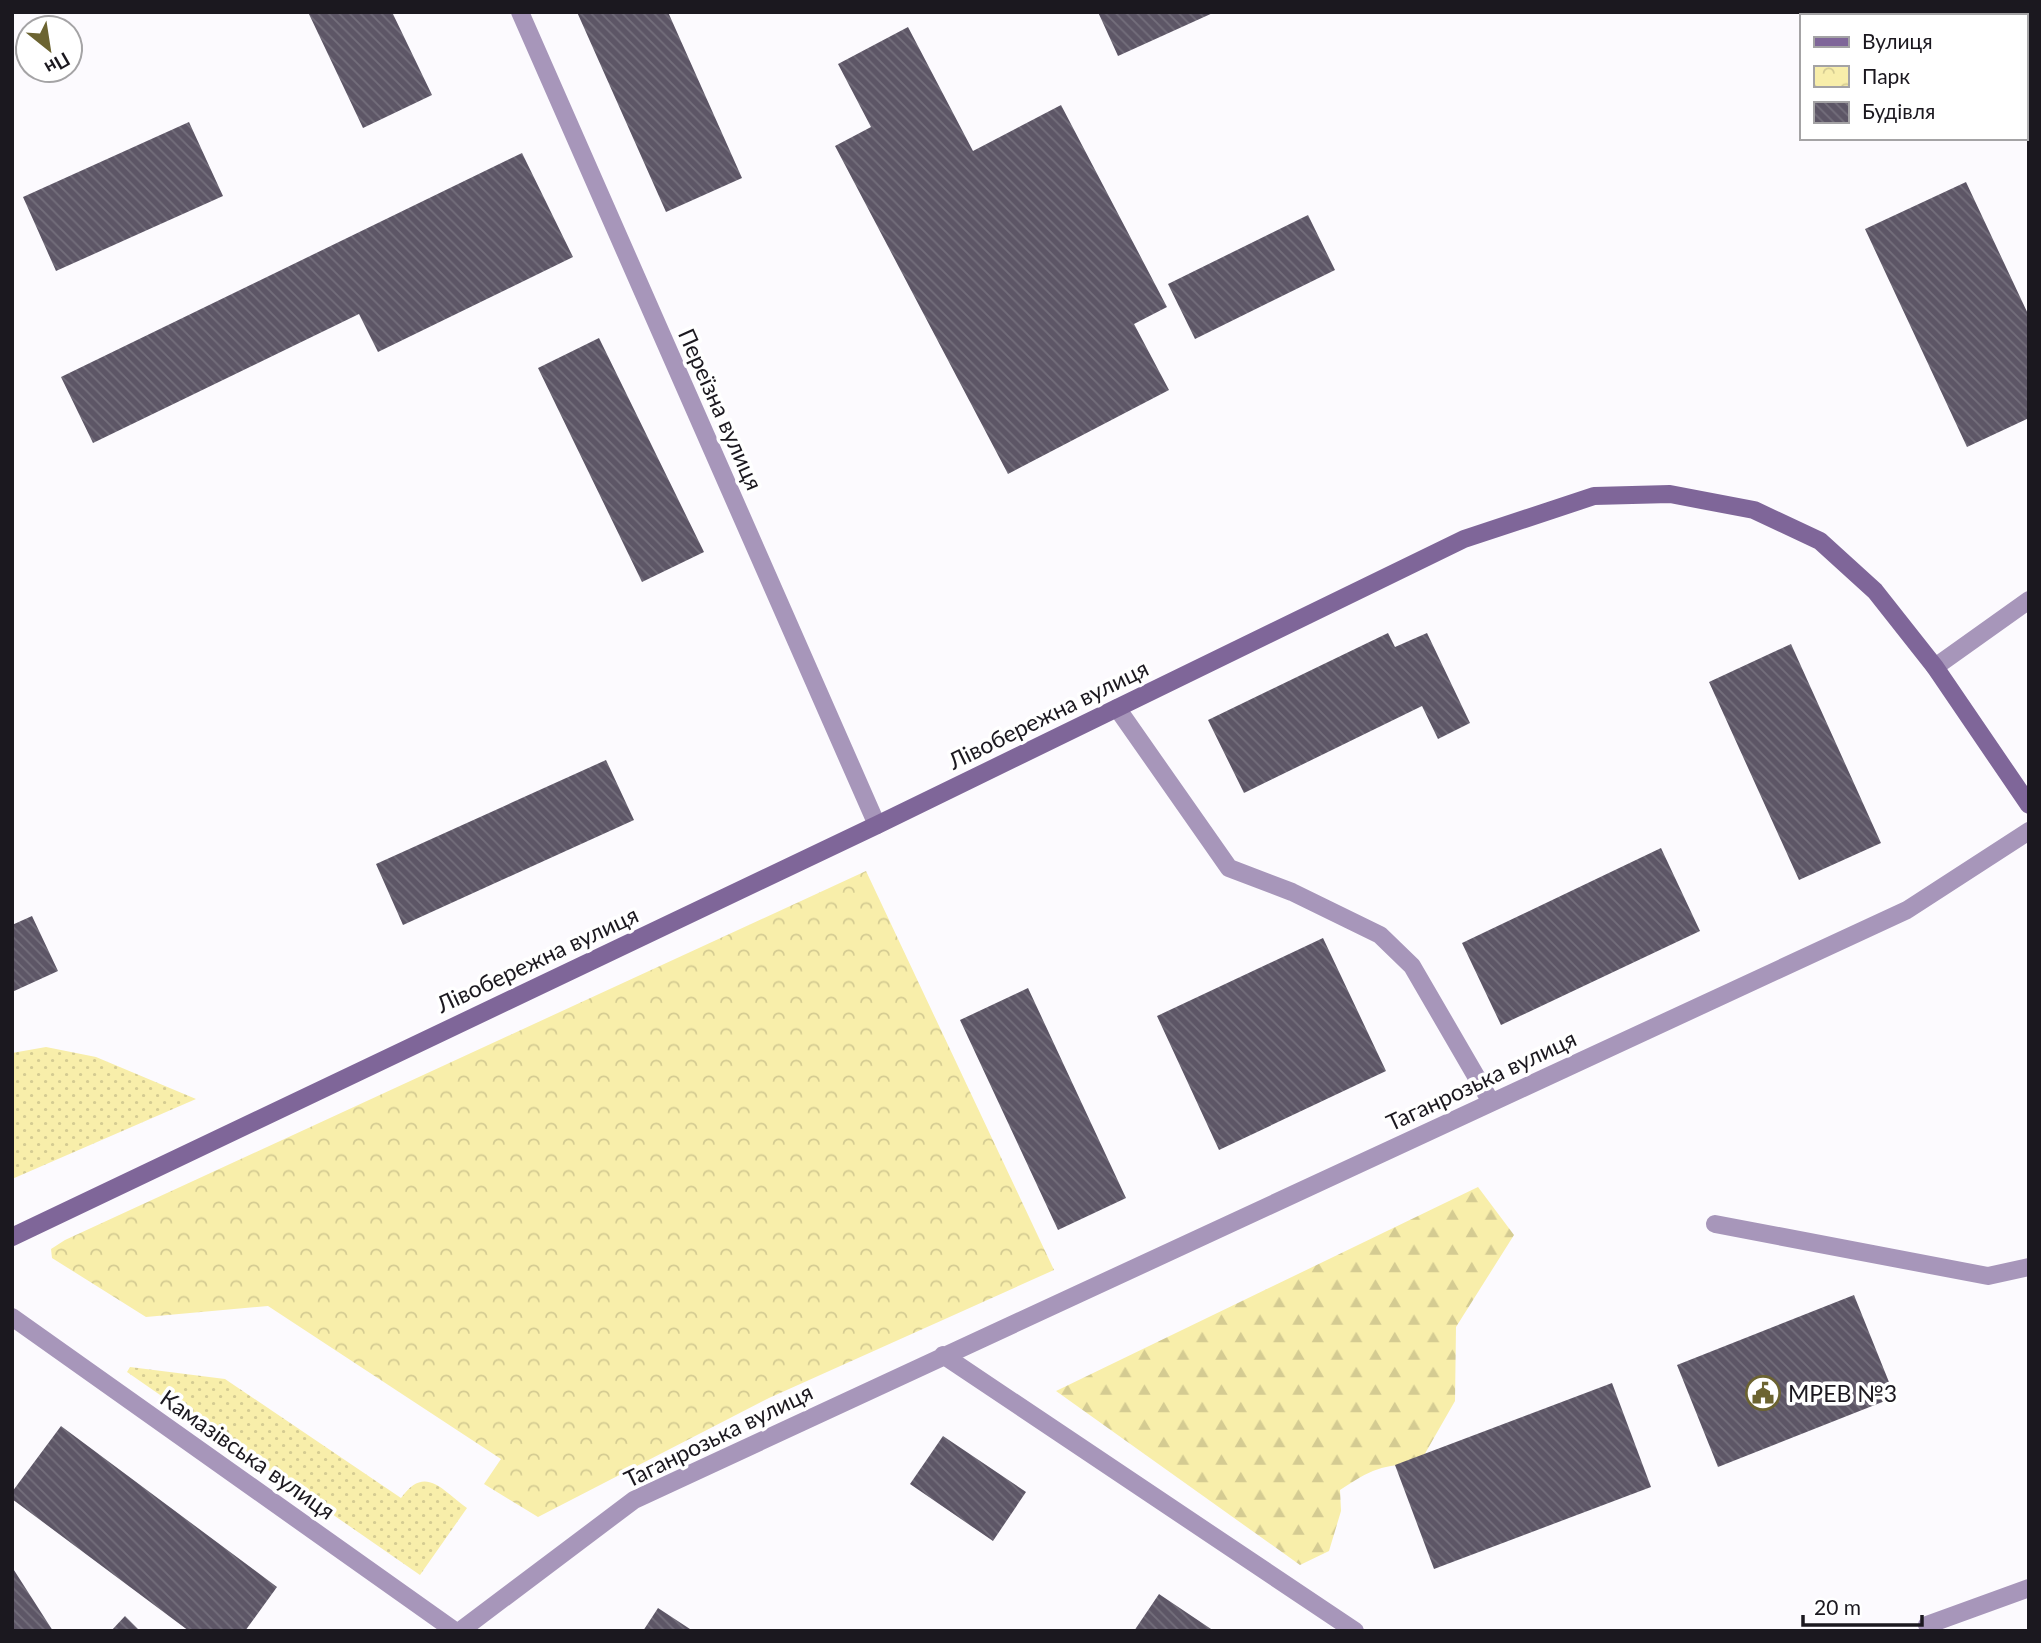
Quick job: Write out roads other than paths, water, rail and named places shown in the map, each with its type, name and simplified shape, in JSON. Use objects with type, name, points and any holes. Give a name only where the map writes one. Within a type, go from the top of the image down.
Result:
[{"type":"main road","name":"Лівобережна вулиця","points":[[12,1237],[877,825],[1465,539],[1594,496],[1670,494],[1754,510],[1820,541],[1875,591],[1935,667],[2029,806]]},
{"type":"street","name":"Переїзна вулиця","points":[[520,12],[877,825]]},
{"type":"street","points":[[1935,667],[2029,600]]},
{"type":"street","points":[[1117,708],[1229,868],[1292,892],[1380,934],[1412,966],[1491,1102]]},
{"type":"street","name":"Таганрозька вулиця","points":[[457,1631],[634,1500],[1907,910],[2029,831]]},
{"type":"street","points":[[1715,1224],[1988,1276],[2029,1267]]},
{"type":"street","name":"Камазівська вулиця","points":[[12,1317],[457,1631]]},
{"type":"street","points":[[943,1355],[1355,1631]]},
{"type":"street","points":[[1927,1625],[2029,1588]]},
{"type":"place","name":"МРЕВ №3","points":[[1763,1393]]}]
